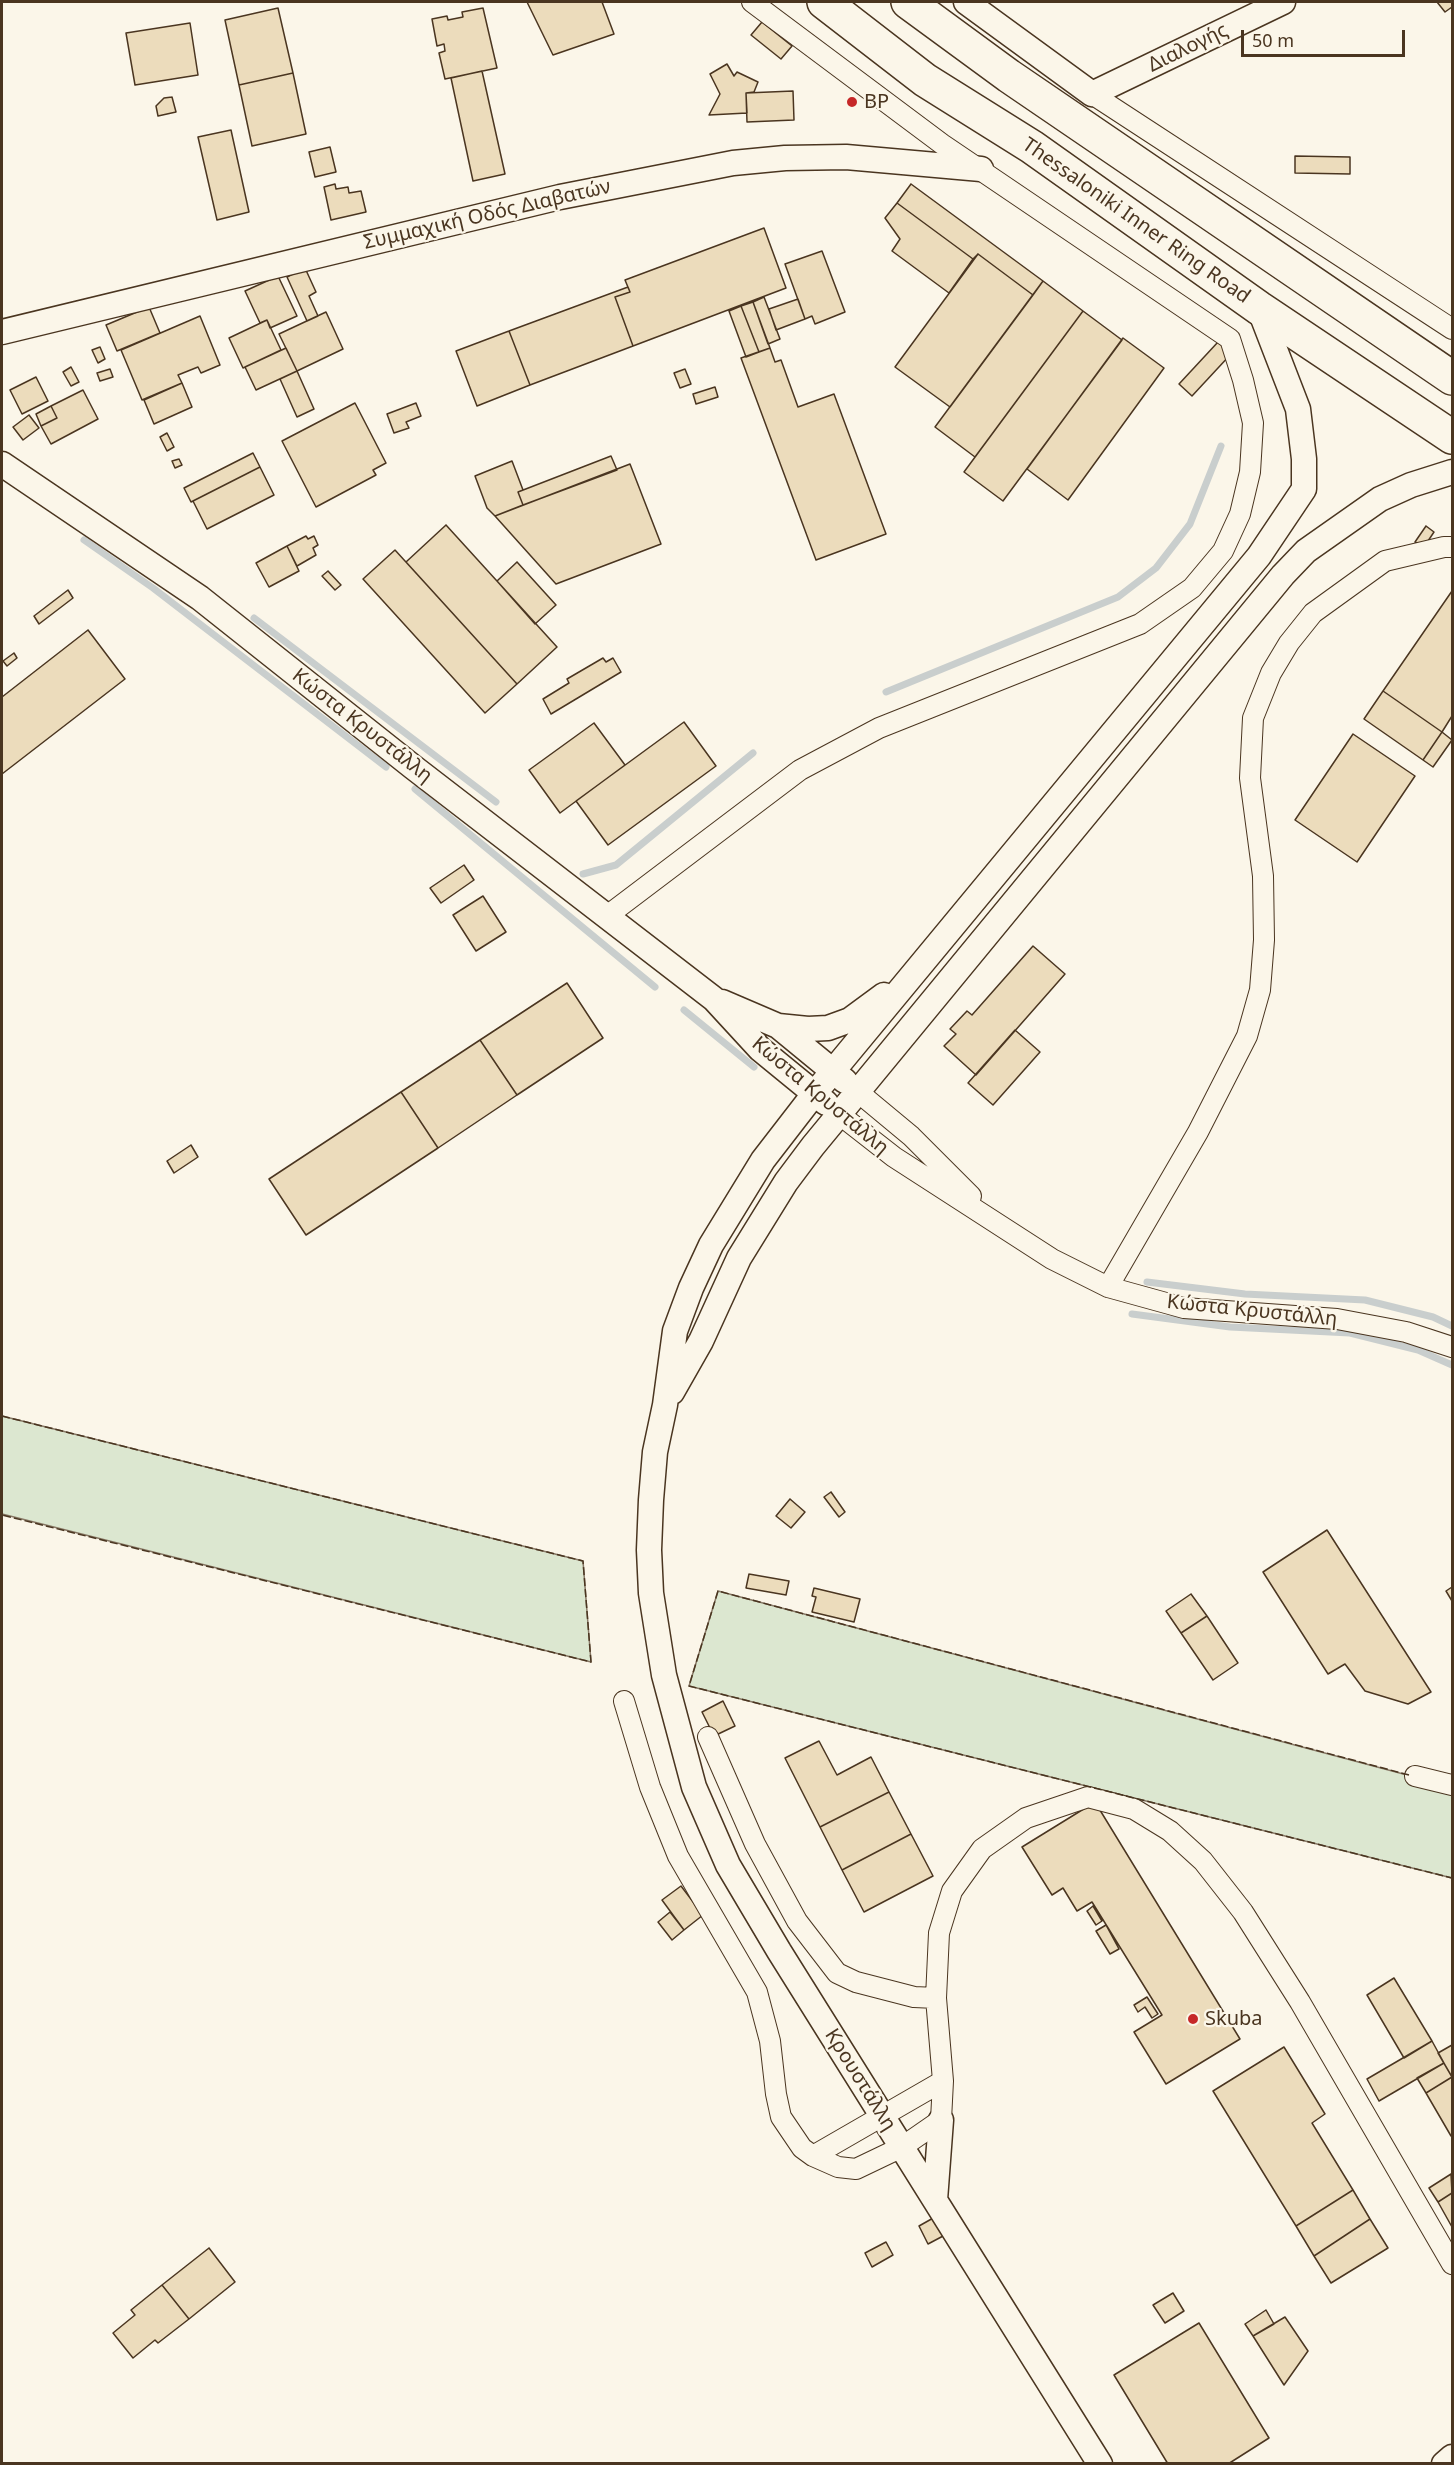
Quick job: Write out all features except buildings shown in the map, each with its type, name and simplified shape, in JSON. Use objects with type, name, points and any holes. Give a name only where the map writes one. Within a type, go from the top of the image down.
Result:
[{"type":"highway","name":"Thessaloniki Inner Ring Road","points":[[824,2],[925,80],[1032,147],[1259,308],[1452,437]]},
{"type":"highway","points":[[908,2],[1009,76],[1452,378]]},
{"type":"street","points":[[607,916],[800,770],[879,728],[1140,624],[1192,588],[1223,551],[1240,514],[1250,472],[1253,423],[1244,380],[1230,339],[942,144],[752,2]]},
{"type":"street","points":[[966,2],[1092,94],[1452,329]]},
{"type":"street","name":"Διαλογής","points":[[1092,94],[1283,2]]},
{"type":"street","name":"Συμμαχική Οδός Διαβατών","points":[[2,332],[560,197],[733,163],[785,158],[846,157],[981,169]]},
{"type":"street","points":[[665,1405],[675,1331],[711,1245],[763,1161],[814,1094],[1259,556],[1304,489],[1304,459],[1298,409],[1259,308]]},
{"type":"street","name":"Κώστα Κρυστάλλη","points":[[2,464],[200,598],[413,767],[714,999],[760,1049],[894,1157],[1052,1259],[1108,1287],[1184,1308],[1337,1319],[1406,1332],[1452,1347]]},
{"type":"street","points":[[665,1405],[701,1341],[739,1258],[761,1219],[786,1182],[839,1114],[1283,575],[1306,551],[1380,499],[1411,485],[1452,472]]},
{"type":"street","points":[[1108,1287],[1198,1132],[1238,1055],[1247,1036],[1260,990],[1264,940],[1263,876],[1250,778],[1253,718],[1271,673],[1289,643],[1313,613],[1385,561],[1452,547]]},
{"type":"street","points":[[778,1026],[828,1028],[850,1020],[869,1008],[931,955]]},
{"type":"street","name":"Κώστα Κρυστάλλη","points":[[714,999],[778,1026],[911,1136],[996,1222]]},
{"type":"street","name":"Κρουστάλλη","points":[[665,1405],[655,1452],[649,1550],[652,1605],[664,1675],[694,1787],[728,1865],[779,1951],[1100,2463]]},
{"type":"street","points":[[624,1701],[650,1787],[678,1856],[757,1992],[770,2041],[781,2117],[802,2148],[813,2156],[838,2167],[856,2169],[902,2147],[941,2120]]},
{"type":"street","points":[[708,1737],[755,1844],[781,1892],[797,1921],[837,1973],[856,1982],[914,1998],[936,1998]]},
{"type":"street","points":[[1415,1776],[1452,1785]]},
{"type":"street","points":[[935,2200],[943,2081],[936,1998],[939,1933],[952,1891],[982,1849],[1026,1818],[1088,1797],[1134,1809],[1170,1831],[1203,1861],[1243,1912],[1300,2002],[1452,2264]]},
{"type":"street","points":[[813,2156],[943,2081]]},
{"type":"street","points":[[1444,2463],[1452,2457]]},
{"type":"green space","points":[[2,1416],[583,1561],[591,1662],[2,1514]]},
{"type":"green space","points":[[718,1591],[1452,1787],[1452,1878],[689,1686]]},
{"type":"waterway","points":[[886,692],[1118,597],[1156,568],[1190,524],[1221,446]]},
{"type":"waterway","points":[[84,540],[153,588],[386,767]]},
{"type":"waterway","points":[[254,618],[496,802]]},
{"type":"waterway","points":[[583,874],[616,865],[753,753]]},
{"type":"waterway","points":[[415,789],[655,987]]},
{"type":"waterway","points":[[684,1010],[754,1067]]},
{"type":"waterway","points":[[1147,1282],[1245,1294],[1365,1300],[1433,1317],[1452,1326]]},
{"type":"waterway","points":[[1132,1314],[1230,1327],[1350,1333],[1418,1350],[1452,1365]]},
{"type":"fence","points":[[2,1416],[583,1561],[591,1662],[2,1515]]},
{"type":"fence","points":[[1409,1775],[718,1591],[689,1686],[1452,1878]]},
{"type":"place","name":"BP","points":[[852,102]]},
{"type":"place","name":"Skuba","points":[[1193,2019]]}]
